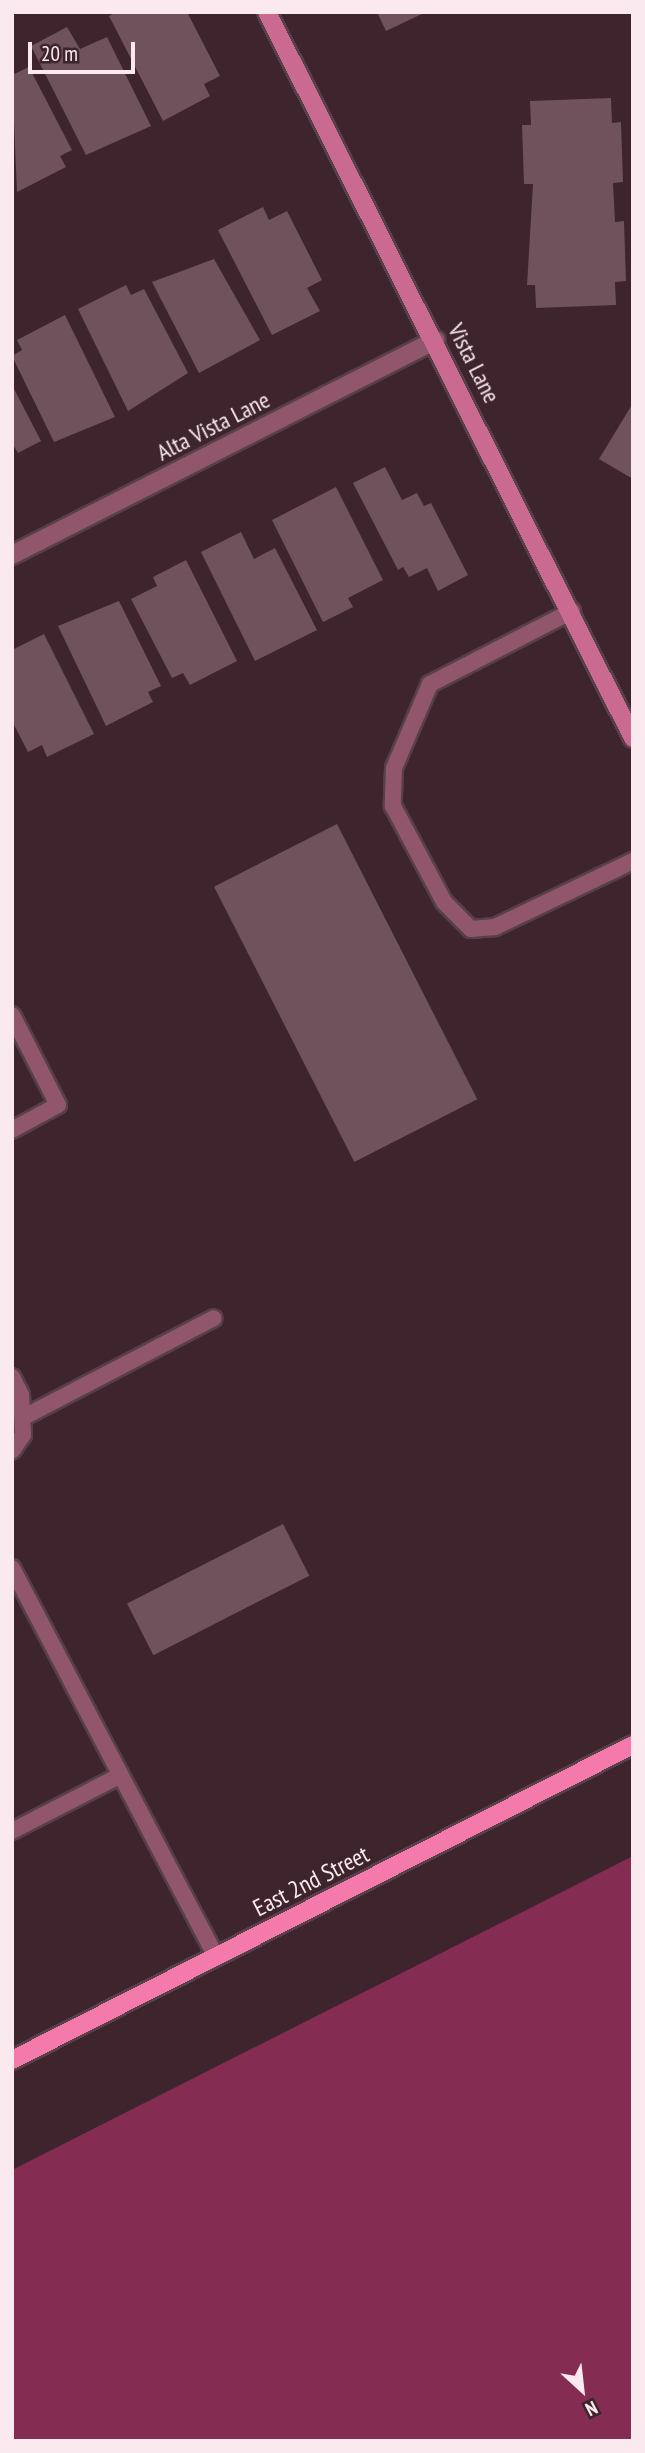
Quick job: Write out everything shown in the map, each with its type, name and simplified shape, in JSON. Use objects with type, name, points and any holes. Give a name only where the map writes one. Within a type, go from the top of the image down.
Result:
[{"type":"main road","name":"East 2nd Street","points":[[12,2060],[633,1745]]},
{"type":"street","name":"Vista Lane","points":[[267,12],[572,611],[633,738]]},
{"type":"street","name":"Alta Vista Lane","points":[[12,555],[435,340]]},
{"type":"lane","points":[[572,611],[430,684],[394,768],[393,806],[444,902],[471,929],[495,927],[633,861]]},
{"type":"lane","points":[[12,1015],[58,1105],[12,1130]]},
{"type":"lane","points":[[22,1418],[214,1318]]},
{"type":"lane","points":[[12,1377],[22,1418],[23,1435],[12,1451]]},
{"type":"lane","points":[[14,1575],[117,1777],[216,1957]]},
{"type":"lane","points":[[12,1831],[117,1777]]},
{"type":"shaded area","points":[[633,1856],[633,2441],[12,2441],[12,2170]]},
{"type":"building","points":[[116,12],[187,12],[220,76],[204,84],[210,96],[163,121],[109,16]]},
{"type":"building","points":[[377,12],[426,12],[386,31]]},
{"type":"building","points":[[67,27],[80,49],[107,37],[151,126],[86,155],[31,46]]},
{"type":"building","points":[[29,67],[72,150],[60,156],[66,167],[17,192],[12,75]]},
{"type":"building","points":[[611,98],[612,123],[621,122],[623,182],[613,183],[615,222],[624,221],[626,281],[615,282],[616,305],[536,308],[535,285],[527,285],[533,184],[524,184],[522,125],[531,125],[530,101]]},
{"type":"building","points":[[263,207],[269,220],[287,211],[322,280],[307,288],[320,311],[272,335],[218,230]]},
{"type":"building","points":[[214,259],[260,340],[199,373],[152,282]]},
{"type":"building","points":[[126,285],[131,295],[144,289],[188,373],[128,411],[78,309]]},
{"type":"building","points":[[65,315],[115,417],[54,442],[12,356],[22,350],[17,340]]},
{"type":"building","points":[[12,385],[41,441],[18,453],[12,443]]},
{"type":"building","points":[[633,403],[633,479],[599,459]]},
{"type":"building","points":[[385,467],[402,500],[417,493],[424,506],[431,503],[468,575],[438,591],[427,568],[409,577],[403,567],[398,570],[353,483]]},
{"type":"building","points":[[336,487],[383,580],[348,598],[353,607],[323,622],[272,520]]},
{"type":"building","points":[[241,532],[254,559],[275,548],[317,630],[255,661],[201,552]]},
{"type":"building","points":[[186,560],[237,661],[190,685],[183,673],[172,678],[131,599],[157,586],[153,577]]},
{"type":"building","points":[[119,601],[161,686],[148,692],[153,702],[106,726],[58,626]]},
{"type":"building","points":[[44,634],[94,734],[47,757],[42,745],[28,752],[12,721],[12,650]]},
{"type":"building","points":[[337,824],[477,1099],[354,1162],[214,887]]},
{"type":"building","points":[[283,1524],[309,1576],[153,1655],[127,1603]]}]
